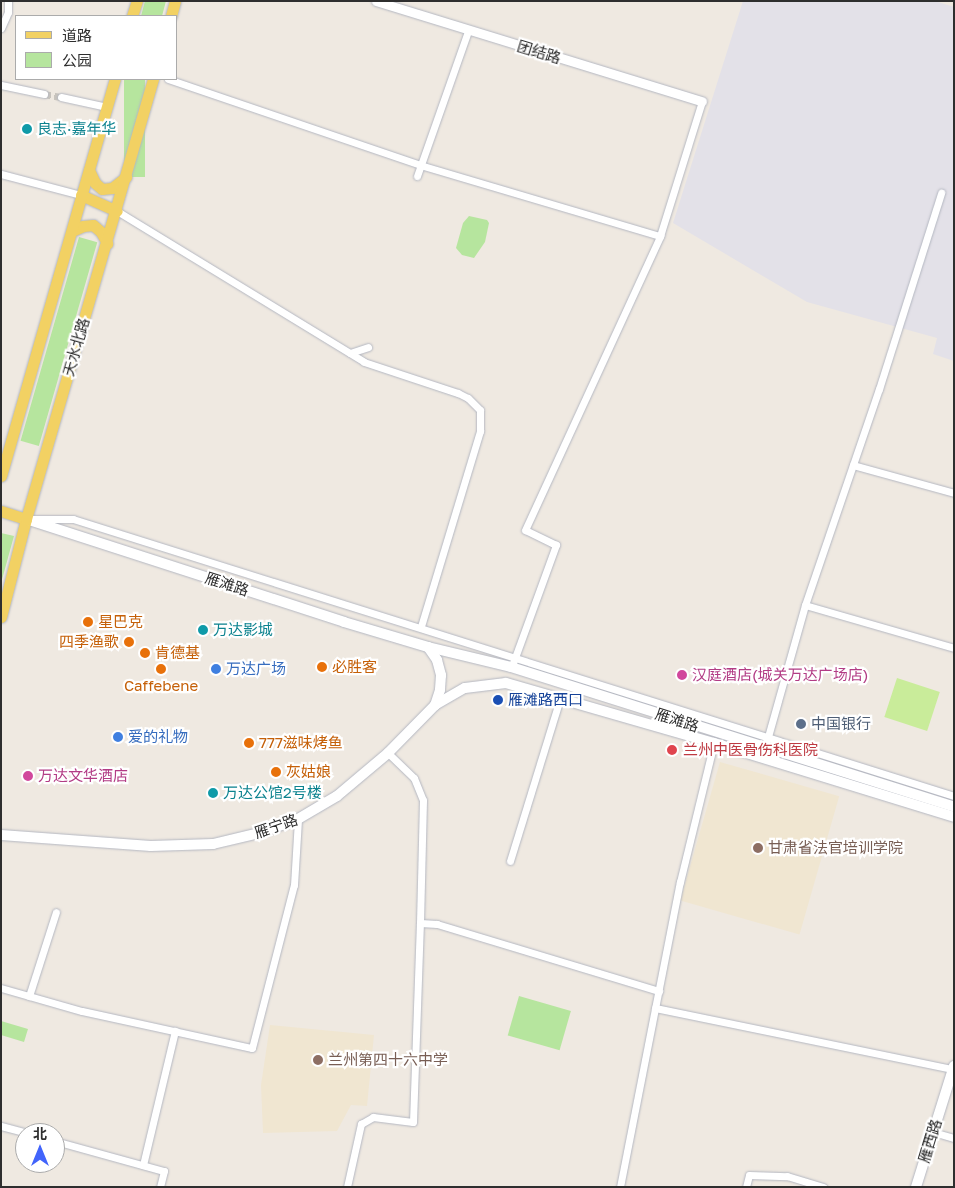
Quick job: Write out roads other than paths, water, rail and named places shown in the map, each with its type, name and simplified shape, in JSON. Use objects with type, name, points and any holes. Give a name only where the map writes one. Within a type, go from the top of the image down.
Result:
[{"type":"main road","points":[[132,15],[136,1]]},
{"type":"main road","points":[[171,15],[175,1]]},
{"type":"main road","points":[[1,476],[115,80]]},
{"type":"main road","name":"天水北路","points":[[1,616],[26,519],[117,211],[153,80]]},
{"type":"main road","points":[[89,170],[95,182],[102,189],[112,188],[126,177]]},
{"type":"main road","points":[[81,195],[117,211]]},
{"type":"main road","points":[[72,231],[83,226],[92,225],[98,229],[107,243]]},
{"type":"main road","points":[[1,511],[26,519]]},
{"type":"main road","name":"雁滩路","points":[[26,519],[428,647],[513,663],[765,748],[954,817]]},
{"type":"main road","points":[[428,647],[436,660],[441,675],[440,690],[435,705]]},
{"type":"main road","name":"雁滩路","points":[[506,682],[714,743],[765,748],[954,806]]},
{"type":"main road","name":"雁宁路","points":[[1,835],[151,846],[213,844],[259,833],[298,819],[337,796],[388,753],[435,705],[465,688],[506,682]]},
{"type":"main road","name":"雁西路","points":[[916,1187],[953,1068]]},
{"type":"street","points":[[1,28],[8,12],[8,1]]},
{"type":"street","name":"团结路","points":[[376,1],[468,31],[702,101]]},
{"type":"street","points":[[417,176],[468,31]]},
{"type":"street","points":[[171,80],[420,165],[660,236]]},
{"type":"street","points":[[1,85],[44,94]]},
{"type":"street","points":[[61,97],[107,107]]},
{"type":"street","points":[[26,519],[74,519],[421,627],[513,663],[556,545],[526,530],[654,243],[660,236],[702,101]]},
{"type":"street","points":[[1,174],[81,195]]},
{"type":"street","points":[[941,193],[917,275],[805,605],[765,748],[954,796]]},
{"type":"street","points":[[117,211],[364,362],[468,398],[480,410],[480,431],[421,627]]},
{"type":"street","points":[[350,353],[368,347]]},
{"type":"street","points":[[853,464],[954,493]]},
{"type":"street","points":[[805,605],[954,648]]},
{"type":"street","points":[[510,861],[560,698]]},
{"type":"street","points":[[620,1187],[680,882],[714,743]]},
{"type":"street","points":[[347,1187],[361,1124],[373,1117],[413,1122],[423,800],[414,778],[388,753]]},
{"type":"street","points":[[1,988],[82,1011],[252,1048],[294,885],[298,819]]},
{"type":"street","points":[[29,996],[56,912]]},
{"type":"street","points":[[420,922],[437,924],[659,992]]},
{"type":"street","points":[[655,1008],[953,1068]]},
{"type":"street","points":[[143,1165],[175,1031]]},
{"type":"street","points":[[1,1126],[15,1130]]},
{"type":"street","points":[[933,1132],[954,1138]]},
{"type":"street","points":[[65,1144],[164,1171],[160,1187]]},
{"type":"street","points":[[746,1187],[749,1175],[787,1176],[823,1187]]},
{"type":"tunnel","points":[[44,94],[61,97]]},
{"type":"place","name":"良志·嘉年华","points":[[27,129]]},
{"type":"place","name":"星巴克","points":[[88,622]]},
{"type":"place","name":"万达影城","points":[[203,630]]},
{"type":"place","name":"四季渔歌","points":[[129,642]]},
{"type":"place","name":"肯德基","points":[[145,653]]},
{"type":"place","name":"必胜客","points":[[322,667]]},
{"type":"place","name":"Caffebene","points":[[161,669]]},
{"type":"place","name":"万达广场","points":[[216,669]]},
{"type":"place","name":"汉庭酒店(城关万达广场店)","points":[[682,675]]},
{"type":"place","name":"雁滩路西口","points":[[498,700]]},
{"type":"place","name":"中国银行","points":[[801,724]]},
{"type":"place","name":"爱的礼物","points":[[118,737]]},
{"type":"place","name":"777滋味烤鱼","points":[[249,743]]},
{"type":"place","name":"兰州中医骨伤科医院","points":[[672,750]]},
{"type":"place","name":"灰姑娘","points":[[276,772]]},
{"type":"place","name":"万达文华酒店","points":[[28,776]]},
{"type":"place","name":"万达公馆2号楼","points":[[213,793]]},
{"type":"place","name":"甘肃省法官培训学院","points":[[758,848]]},
{"type":"place","name":"兰州第四十六中学","points":[[318,1060]]}]
